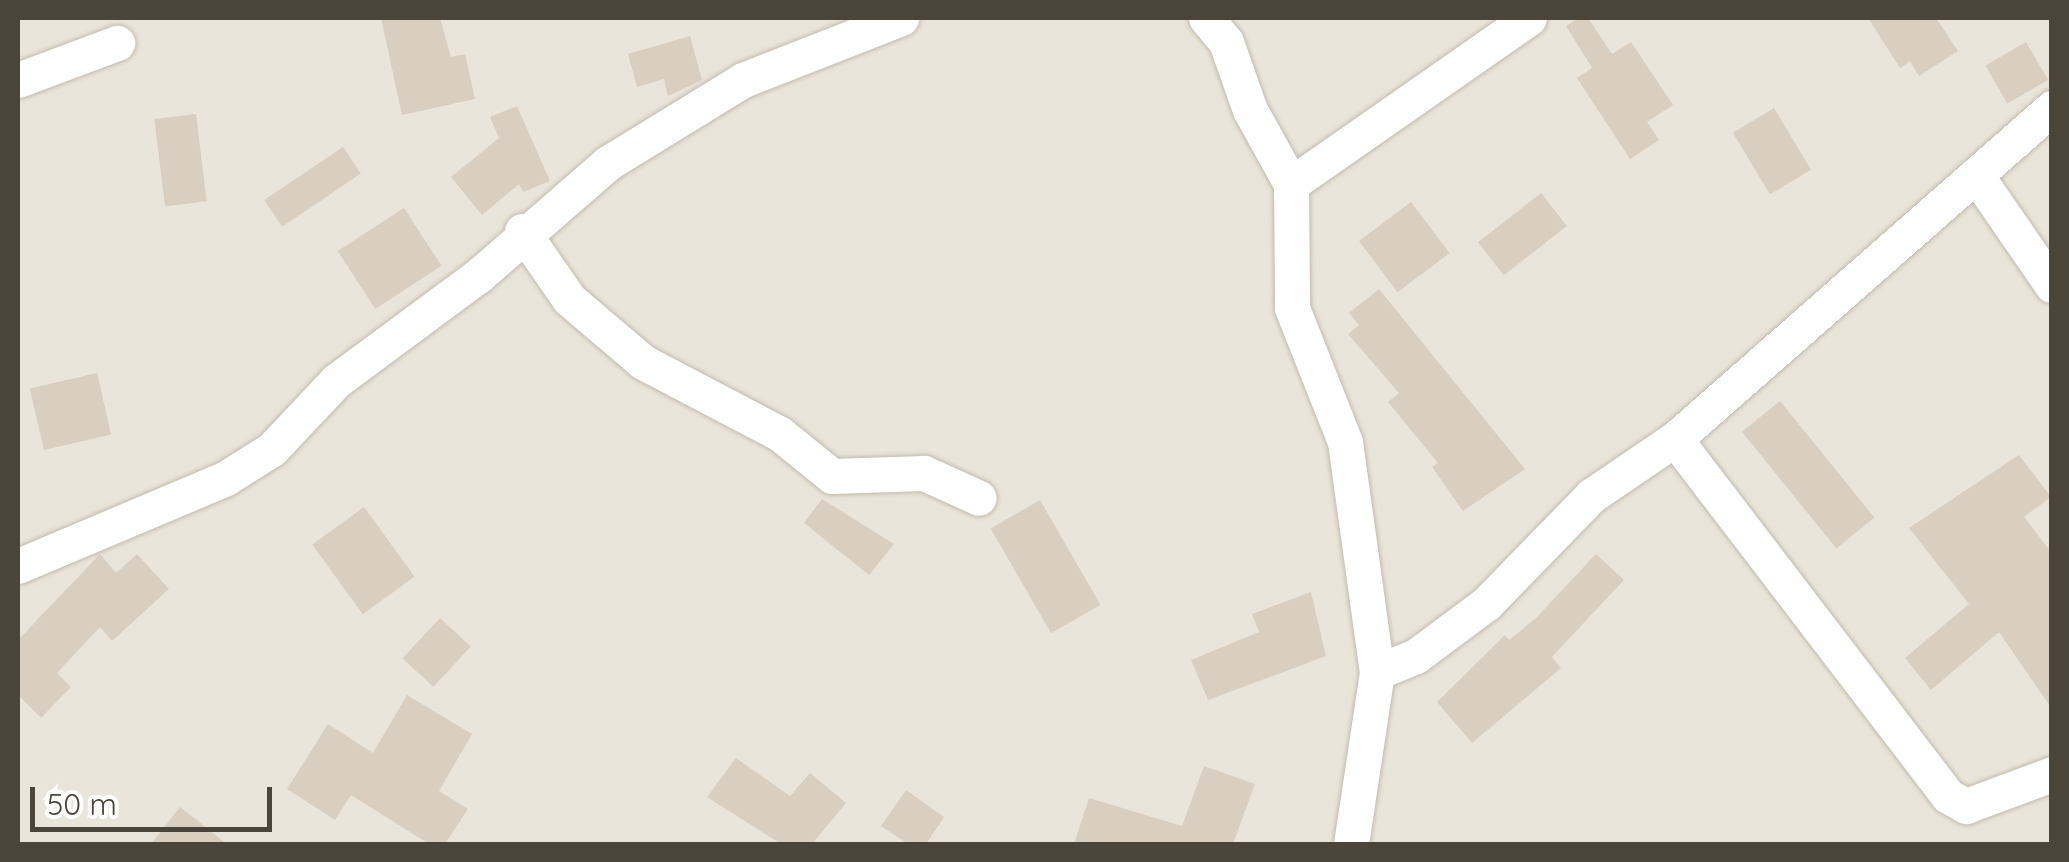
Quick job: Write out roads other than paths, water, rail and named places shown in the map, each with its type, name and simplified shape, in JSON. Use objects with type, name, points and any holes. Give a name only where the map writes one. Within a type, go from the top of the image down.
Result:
[{"type":"street","points":[[18,566],[226,478],[272,449],[336,381],[478,276],[522,231],[608,162],[743,80],[901,18]]},
{"type":"street","points":[[1206,18],[1226,42],[1250,110],[1291,184],[1292,308],[1345,442],[1377,672],[1351,844]]},
{"type":"street","points":[[1291,184],[1529,18]]},
{"type":"street","points":[[18,80],[117,43]]},
{"type":"street","points":[[1377,672],[1450,632],[1591,496],[1675,439],[2052,108]]},
{"type":"street","points":[[1976,175],[2052,285]]},
{"type":"street","points":[[522,231],[569,299],[643,362],[780,434],[832,476],[924,473],[979,498]]},
{"type":"street","points":[[1675,439],[1948,796],[1966,806],[2052,774]]}]
